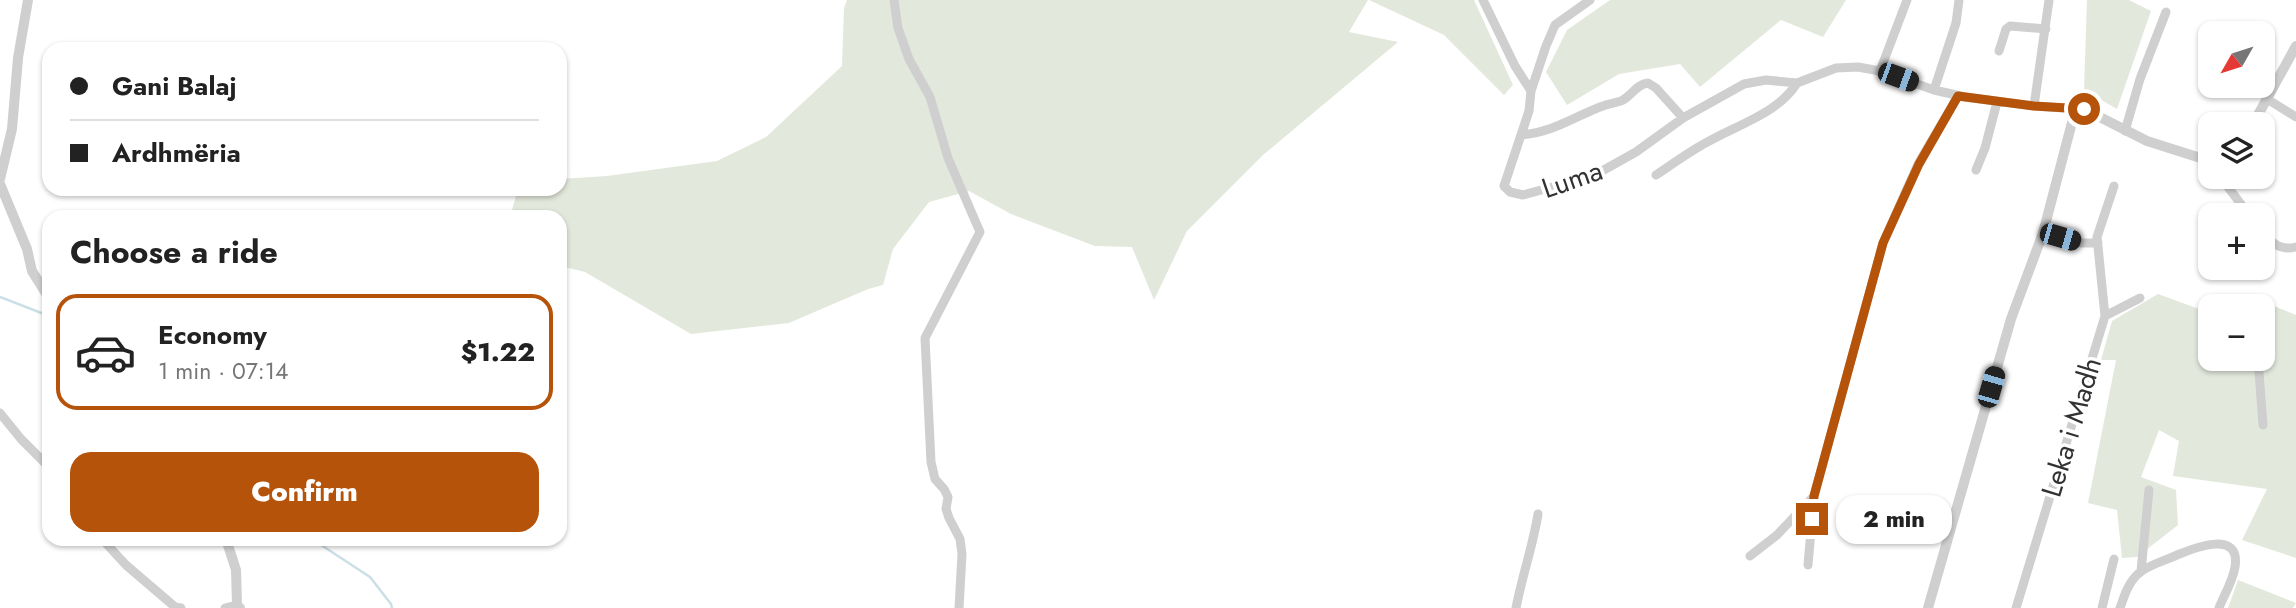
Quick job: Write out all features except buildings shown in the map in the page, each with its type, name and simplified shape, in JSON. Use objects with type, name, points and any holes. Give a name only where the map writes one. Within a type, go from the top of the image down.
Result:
[{"type":"street","points":[[28,0],[18,58],[12,129],[0,182],[27,249],[32,271],[42,287]]},
{"type":"street","points":[[894,0],[898,28],[909,59],[930,97],[948,158],[980,232],[925,338],[935,479],[948,497],[946,509],[960,539],[962,554],[959,608]]},
{"type":"street","points":[[1483,0],[1531,91]]},
{"type":"street","name":"Luma","points":[[1590,0],[1555,25],[1531,91],[1529,111],[1504,186],[1510,192],[1522,195],[1593,176],[1636,152],[1683,118],[1744,85],[1766,80],[1797,83]]},
{"type":"street","points":[[1880,71],[1907,0]]},
{"type":"street","points":[[1934,90],[1956,23],[1959,0]]},
{"type":"street","points":[[2034,106],[2049,0]]},
{"type":"street","points":[[2125,131],[2140,79],[2166,12]]},
{"type":"street","points":[[1999,51],[2006,29],[2010,26],[2046,29]]},
{"type":"street","points":[[2260,112],[2296,46]]},
{"type":"street","points":[[1656,175],[1703,144],[1778,104],[1792,92],[1797,83],[1836,68],[1858,67],[1880,71],[1958,96],[2089,111],[2125,131],[2198,157]]},
{"type":"street","name":"Luma","points":[[1521,135],[1540,134],[1601,107],[1624,100],[1642,83],[1648,83],[1683,118]]},
{"type":"street","points":[[1808,565],[1814,496],[1883,243],[1919,164],[1958,96]]},
{"type":"street","points":[[2267,99],[2296,117]]},
{"type":"street","points":[[1976,170],[1986,149],[1997,102]]},
{"type":"street","points":[[1928,608],[2011,319],[2043,233],[2074,116],[2079,109]]},
{"type":"street","name":"Leka i Madh","points":[[2016,608],[2105,316],[2098,237],[2114,186]]},
{"type":"street","points":[[2043,233],[2081,243],[2098,243]]},
{"type":"street","points":[[2275,244],[2279,248],[2296,247]]},
{"type":"street","points":[[2105,316],[2140,298]]},
{"type":"street","points":[[2259,371],[2263,425]]},
{"type":"street","points":[[0,413],[42,460]]},
{"type":"street","points":[[2140,571],[2149,490]]},
{"type":"street","points":[[1750,556],[1777,535],[1814,496]]},
{"type":"street","points":[[1516,608],[1523,575],[1534,544],[1538,514]]},
{"type":"street","points":[[2120,608],[2140,571],[2214,542],[2231,550],[2235,567],[2219,608]]},
{"type":"street","points":[[108,546],[126,565],[176,607],[181,608]]},
{"type":"street","points":[[225,608],[238,606],[236,570],[228,546]]},
{"type":"street","points":[[2102,608],[2114,559]]},
{"type":"shaded area","points":[[847,0],[1368,0],[1349,32],[1398,42],[1263,155],[1187,231],[1154,300],[1132,247],[1095,246],[1011,214],[969,191],[929,202],[893,249],[883,285],[789,323],[691,334],[585,272],[567,268],[567,210],[512,210],[516,196],[567,196],[567,179],[607,176],[717,161],[766,137],[842,66],[844,8]]},
{"type":"shaded area","points":[[1369,0],[1474,0],[1513,85],[1504,95],[1444,35]]},
{"type":"shaded area","points":[[1610,0],[1846,0],[1823,37],[1781,20],[1700,87],[1680,64],[1619,74],[1567,105],[1546,72],[1567,30]]},
{"type":"shaded area","points":[[2087,0],[2129,0],[2151,11],[2117,109],[2084,90]]},
{"type":"shaded area","points":[[2158,294],[2198,309],[2198,371],[2275,371],[2275,306],[2296,315],[2296,558],[2242,540],[2267,489],[2173,476],[2179,441],[2159,430],[2141,477],[2176,490],[2178,525],[2137,557],[2122,558],[2117,510],[2088,503],[2116,360],[2101,360],[2112,321]]},
{"type":"shaded area","points":[[2238,580],[2296,603],[2293,608],[2228,608]]},
{"type":"waterway","points":[[0,297],[42,313]]},
{"type":"waterway","points":[[323,546],[370,577],[392,608]]},
{"type":"route","points":[[1812,519],[1814,496],[1883,243],[1919,164],[1958,96],[2034,106],[2084,109]]}]
